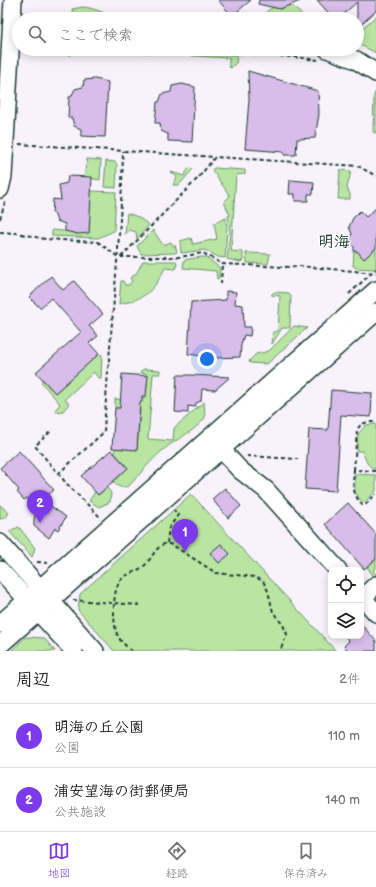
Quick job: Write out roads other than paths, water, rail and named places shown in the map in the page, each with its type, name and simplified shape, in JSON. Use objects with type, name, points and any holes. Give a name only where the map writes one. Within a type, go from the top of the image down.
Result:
[{"type":"street","points":[[13,0],[13,12]]},
{"type":"street","points":[[0,189],[12,39]]},
{"type":"street","points":[[332,56],[356,60],[376,73]]},
{"type":"street","points":[[0,645],[33,606],[376,290]]},
{"type":"street","points":[[46,594],[221,449],[376,312]]},
{"type":"street","points":[[221,449],[240,470],[266,490],[335,567]]},
{"type":"street","points":[[0,543],[95,651]]},
{"type":"street","points":[[0,570],[74,651]]},
{"type":"street","points":[[364,595],[376,585]]},
{"type":"street","points":[[364,599],[376,613]]},
{"type":"street","points":[[0,624],[33,606]]},
{"type":"place","name":"浦安望海の街郵便局","points":[[40,523]]},
{"type":"place","name":"明海の丘公園","points":[[185,552]]},
{"type":"district","name":"明海","points":[[334,242]]}]
